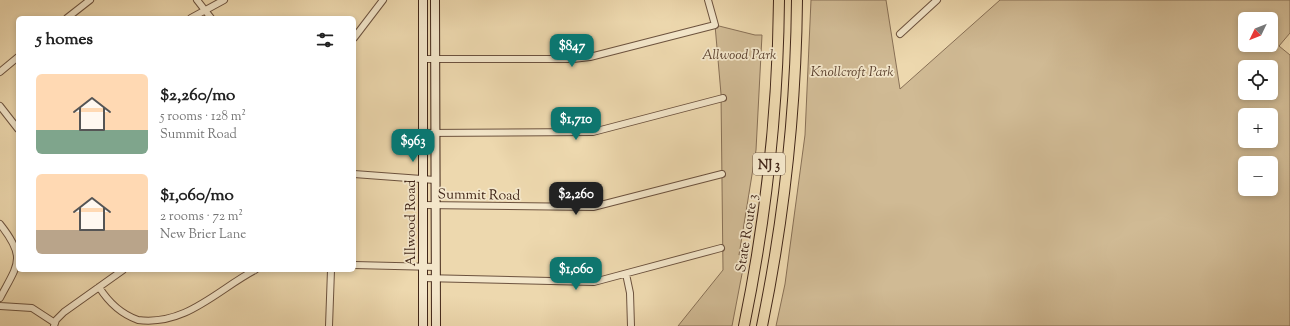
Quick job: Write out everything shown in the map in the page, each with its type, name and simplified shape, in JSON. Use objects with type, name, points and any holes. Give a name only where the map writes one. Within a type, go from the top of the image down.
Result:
[{"type":"highway","name":"State Route 3","points":[[744,326],[761,229],[771,151],[777,65],[779,0]]},
{"type":"highway","name":"NJ 3","points":[[762,326],[778,237],[789,151],[794,80],[797,0]]},
{"type":"main road","name":"Allwood Road","points":[[423,0],[423,326]]},
{"type":"main road","name":"Allwood Road","points":[[436,0],[436,326]]},
{"type":"street","points":[[70,16],[90,0]]},
{"type":"street","points":[[197,0],[210,16]]},
{"type":"street","points":[[194,16],[224,0]]},
{"type":"street","points":[[356,35],[384,0]]},
{"type":"street","points":[[423,59],[573,59],[715,24],[708,0]]},
{"type":"street","points":[[900,34],[930,3],[937,0]]},
{"type":"street","points":[[0,72],[16,59]]},
{"type":"street","points":[[423,132],[593,132],[723,98]]},
{"type":"street","points":[[0,106],[16,126]]},
{"type":"street","points":[[356,174],[435,180]]},
{"type":"street","name":"Summit Road","points":[[423,205],[593,207],[722,174]]},
{"type":"street","points":[[0,224],[14,243],[16,250]]},
{"type":"street","points":[[423,278],[594,282],[722,248]]},
{"type":"street","points":[[0,298],[16,263]]},
{"type":"street","points":[[356,265],[436,267]]},
{"type":"street","points":[[0,306],[32,308],[55,324],[64,312],[120,272]]},
{"type":"street","points":[[99,287],[106,299],[128,316],[143,321],[171,323],[198,310],[252,272]]},
{"type":"street","points":[[329,326],[331,272]]},
{"type":"street","points":[[626,274],[630,293],[631,326]]},
{"type":"green space","name":"Knollcroft Park","points":[[811,0],[886,0],[900,89],[1000,0],[1290,0],[1290,33],[1279,46],[1290,55],[1290,326],[776,326],[785,284],[805,135]]},
{"type":"green space","name":"Allwood Park","points":[[715,25],[755,35],[762,35],[756,150],[739,255],[746,253],[732,326],[678,326],[723,270],[721,94]]}]
